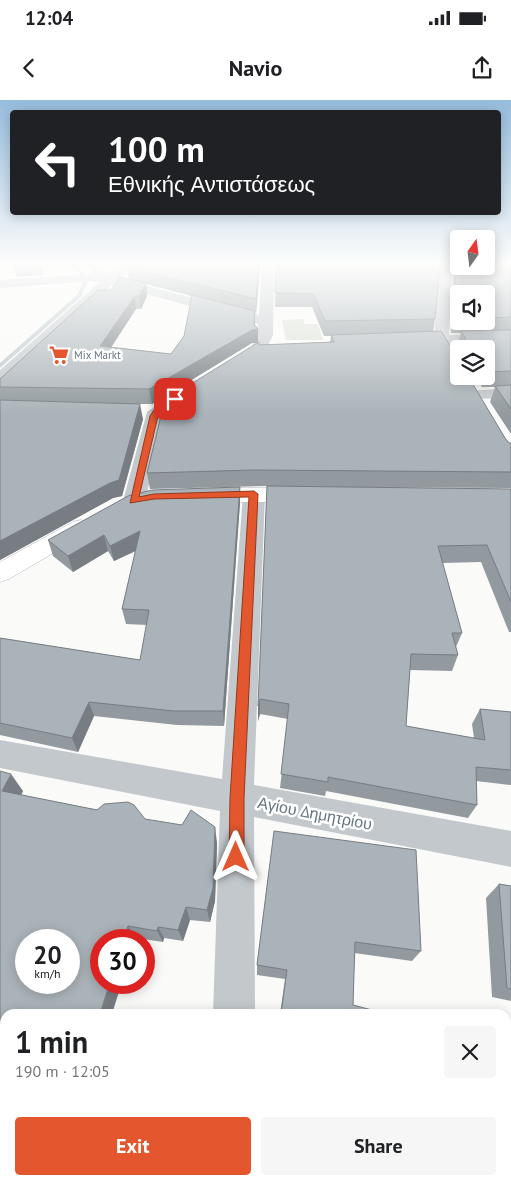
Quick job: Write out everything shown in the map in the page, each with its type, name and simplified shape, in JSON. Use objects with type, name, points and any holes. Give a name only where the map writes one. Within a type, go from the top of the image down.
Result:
[{"type":"main road","points":[[178,495],[323,495]]},
{"type":"main road","points":[[0,573],[107,513],[144,499]]},
{"type":"street","points":[[0,379],[70,315]]},
{"type":"street","points":[[240,315],[265,321]]},
{"type":"street","points":[[265,315],[264,341],[252,352],[280,346]]},
{"type":"street","points":[[442,315],[441,330],[443,340],[450,352]]},
{"type":"street","points":[[393,342],[511,338]]},
{"type":"street","points":[[137,411],[156,412],[206,380]]},
{"type":"street","points":[[470,385],[485,411]]},
{"type":"street","points":[[475,394],[511,393]]},
{"type":"street","points":[[144,499],[156,412]]},
{"type":"street","points":[[234,1009],[237,798],[254,494]]},
{"type":"street","name":"Αγίου Δημητρίου","points":[[0,754],[511,849]]},
{"type":"shaded area","points":[[303,319],[305,324],[318,324],[323,340],[286,340],[282,320]]},
{"type":"building","points":[[71,315],[122,315],[100,346],[171,354],[184,336],[188,315],[255,315],[254,324],[258,329],[252,330],[149,389],[0,387],[0,379]]},
{"type":"building","points":[[322,315],[435,315],[435,319],[325,321]]},
{"type":"building","points":[[495,315],[511,315],[511,317],[495,318]]},
{"type":"building","points":[[511,330],[511,371],[495,372],[495,340],[465,340],[461,331]]},
{"type":"building","points":[[441,331],[450,346],[450,385],[473,385],[505,438],[511,443],[511,472],[254,470],[147,473],[165,400],[259,342],[259,345],[334,342],[331,335]]},
{"type":"building","points":[[511,385],[511,409],[495,386]]},
{"type":"building","points":[[0,400],[140,404],[119,480],[0,541]]},
{"type":"building","points":[[267,486],[511,489],[511,602],[487,545],[438,546],[462,633],[452,633],[458,655],[411,654],[406,726],[485,740],[480,709],[511,712],[511,770],[476,767],[477,805],[328,777],[328,782],[281,774],[289,704],[260,699],[258,706]]},
{"type":"building","points":[[240,487],[223,711],[174,711],[89,702],[72,738],[0,723],[0,638],[140,660],[149,610],[122,609],[140,531],[110,546],[104,535],[68,556],[48,540],[128,496],[152,490]]},
{"type":"building","points":[[0,771],[11,774],[2,791],[97,810],[104,804],[128,802],[134,805],[145,819],[182,825],[191,810],[215,827],[213,888],[207,910],[186,907],[178,930],[158,927],[157,931],[155,929],[128,926],[127,929],[90,929],[90,994],[106,994],[102,1009],[0,1009]]},
{"type":"building","points":[[274,831],[416,850],[421,951],[355,942],[353,1005],[368,1009],[282,1009],[287,970],[257,965]]},
{"type":"building","points":[[499,884],[511,886],[511,989],[507,988]]},
{"type":"waterway","points":[[0,366],[58,315]]},
{"type":"place","name":"Mix Markt","points":[[59,355]]},
{"type":"route","points":[[175,399],[159,409],[154,416],[134,501],[178,495],[254,494],[237,798],[236,857]]}]
